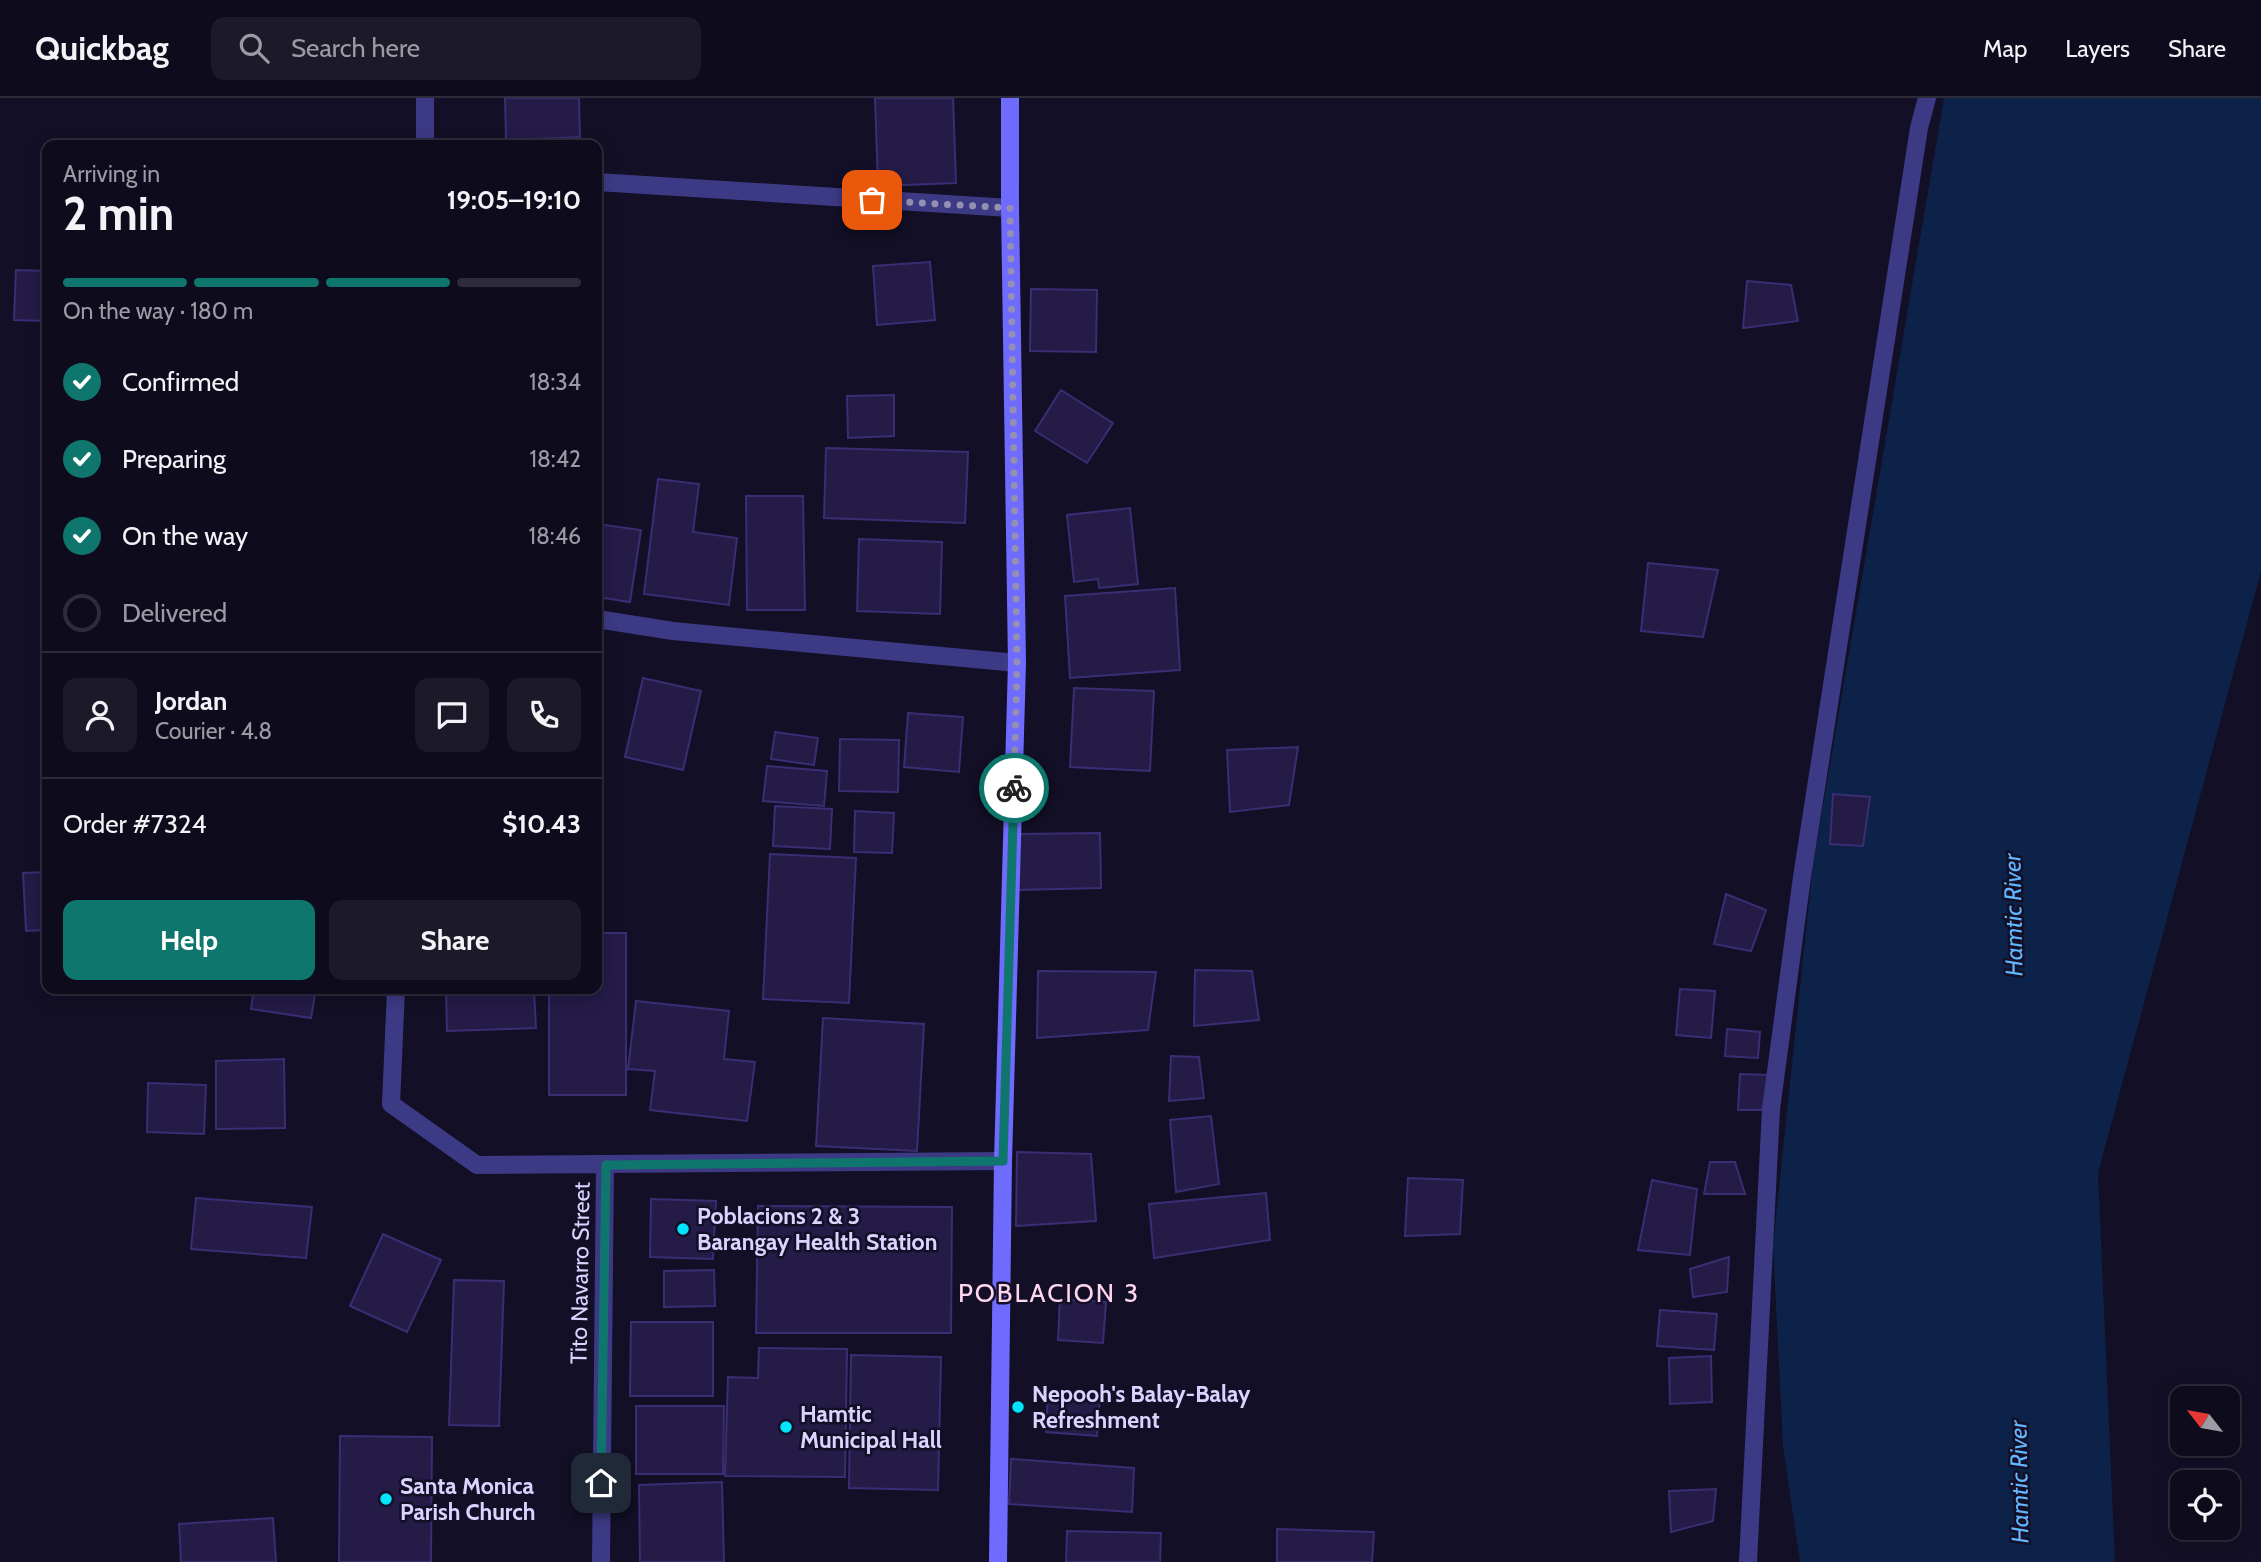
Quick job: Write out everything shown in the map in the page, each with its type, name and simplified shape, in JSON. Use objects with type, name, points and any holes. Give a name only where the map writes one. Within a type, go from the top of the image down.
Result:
[{"type":"main road","points":[[998,1562],[1003,1161],[1017,663],[1010,98]]},
{"type":"street","points":[[425,98],[425,140]]},
{"type":"street","points":[[1748,1562],[1771,1109],[1817,782],[1919,128],[1927,98]]},
{"type":"street","points":[[602,182],[1010,208]]},
{"type":"street","points":[[602,620],[673,631],[1017,663]]},
{"type":"street","name":"Tito Navarro Street","points":[[396,994],[391,1104],[477,1165],[606,1165],[601,1562]]},
{"type":"street","points":[[606,1165],[1003,1161]]},
{"type":"water","name":"Hamtic River","points":[[1944,98],[2261,98],[2261,571],[2098,1173],[2115,1562],[1800,1562],[1783,1446],[1773,1245],[1813,864]]},
{"type":"building","points":[[505,98],[579,98],[580,137],[506,140]]},
{"type":"building","points":[[875,98],[953,98],[956,183],[878,186]]},
{"type":"building","points":[[930,262],[935,320],[877,325],[873,266]]},
{"type":"building","points":[[16,270],[42,271],[42,321],[14,320]]},
{"type":"building","points":[[1747,281],[1791,285],[1798,321],[1743,328]]},
{"type":"building","points":[[1031,289],[1097,290],[1096,352],[1030,351]]},
{"type":"building","points":[[1061,390],[1113,423],[1087,463],[1035,431]]},
{"type":"building","points":[[894,395],[894,436],[848,438],[847,396]]},
{"type":"building","points":[[826,448],[968,452],[965,523],[824,518]]},
{"type":"building","points":[[658,479],[699,484],[693,532],[737,538],[729,605],[644,594]]},
{"type":"building","points":[[746,496],[803,496],[805,610],[747,610]]},
{"type":"building","points":[[1130,508],[1138,584],[1099,588],[1098,579],[1074,582],[1067,515]]},
{"type":"building","points":[[602,525],[641,530],[630,602],[602,598]]},
{"type":"building","points":[[859,539],[942,542],[940,614],[857,611]]},
{"type":"building","points":[[1648,563],[1718,570],[1703,637],[1641,631]]},
{"type":"building","points":[[1175,588],[1180,670],[1070,678],[1065,596]]},
{"type":"building","points":[[643,678],[701,691],[683,770],[625,757]]},
{"type":"building","points":[[1074,688],[1154,691],[1150,771],[1070,767]]},
{"type":"building","points":[[908,713],[963,717],[959,772],[904,767]]},
{"type":"building","points":[[775,732],[818,738],[814,765],[771,759]]},
{"type":"building","points":[[840,739],[899,740],[898,792],[839,791]]},
{"type":"building","points":[[1298,747],[1289,805],[1230,812],[1227,750]]},
{"type":"building","points":[[767,766],[827,771],[824,806],[763,801]]},
{"type":"building","points":[[1833,794],[1870,797],[1863,846],[1830,844]]},
{"type":"building","points":[[775,806],[832,809],[830,849],[773,846]]},
{"type":"building","points":[[855,811],[894,813],[892,853],[854,852]]},
{"type":"building","points":[[1100,833],[1101,888],[1015,890],[1014,834]]},
{"type":"building","points":[[770,854],[856,858],[849,1003],[763,999]]},
{"type":"building","points":[[42,872],[42,930],[26,931],[23,873]]},
{"type":"building","points":[[1726,894],[1766,910],[1751,951],[1714,944]]},
{"type":"building","points":[[602,933],[626,933],[626,1095],[549,1095],[549,994],[602,994]]},
{"type":"building","points":[[1195,970],[1252,971],[1259,1020],[1194,1026]]},
{"type":"building","points":[[1038,971],[1156,972],[1148,1030],[1037,1038]]},
{"type":"building","points":[[1680,989],[1715,991],[1711,1038],[1676,1035]]},
{"type":"building","points":[[253,994],[315,994],[311,1018],[251,1009]]},
{"type":"building","points":[[446,994],[534,994],[536,1028],[447,1031]]},
{"type":"building","points":[[636,1001],[729,1011],[724,1059],[755,1062],[747,1121],[650,1110],[655,1071],[628,1069]]},
{"type":"building","points":[[823,1018],[924,1024],[917,1151],[816,1146]]},
{"type":"building","points":[[1727,1029],[1760,1032],[1758,1058],[1725,1056]]},
{"type":"building","points":[[1171,1056],[1199,1057],[1204,1098],[1169,1101]]},
{"type":"building","points":[[284,1059],[285,1128],[216,1129],[216,1061]]},
{"type":"building","points":[[1740,1074],[1767,1075],[1766,1110],[1738,1110]]},
{"type":"building","points":[[148,1083],[206,1085],[204,1134],[147,1132]]},
{"type":"building","points":[[1211,1116],[1219,1184],[1176,1192],[1170,1120]]},
{"type":"building","points":[[1017,1152],[1091,1154],[1096,1221],[1016,1226]]},
{"type":"building","points":[[1710,1162],[1735,1162],[1745,1194],[1704,1194]]},
{"type":"building","points":[[1408,1178],[1463,1180],[1460,1234],[1405,1236]]},
{"type":"building","points":[[1652,1180],[1697,1189],[1690,1255],[1638,1250]]},
{"type":"building","points":[[1266,1193],[1270,1240],[1154,1258],[1149,1204]]},
{"type":"building","points":[[196,1198],[312,1207],[306,1258],[191,1249]]},
{"type":"building","name":"Poblacions 2 & 3 Barangay Health Station","points":[[651,1199],[716,1201],[713,1259],[650,1257]]},
{"type":"building","points":[[758,1206],[952,1207],[951,1333],[756,1333]]},
{"type":"building","points":[[383,1234],[441,1260],[407,1332],[350,1306]]},
{"type":"building","points":[[1729,1257],[1727,1292],[1693,1297],[1690,1269]]},
{"type":"building","points":[[714,1270],[715,1306],[664,1307],[664,1271]]},
{"type":"building","points":[[454,1280],[504,1281],[499,1426],[449,1425]]},
{"type":"building","points":[[1060,1299],[1106,1302],[1103,1343],[1058,1340]]},
{"type":"building","points":[[1660,1310],[1717,1314],[1714,1350],[1657,1346]]},
{"type":"building","points":[[631,1322],[713,1322],[713,1396],[630,1396]]},
{"type":"building","name":"Hamtic Municipal Hall","points":[[759,1348],[847,1349],[845,1477],[725,1476],[728,1377],[758,1378]]},
{"type":"building","points":[[851,1355],[941,1357],[938,1490],[849,1488]]},
{"type":"building","points":[[1711,1356],[1712,1402],[1670,1404],[1669,1358]]},
{"type":"building","points":[[1048,1394],[1100,1398],[1097,1436],[1046,1432]]},
{"type":"building","points":[[636,1406],[724,1406],[723,1474],[636,1474]]},
{"type":"building","name":"Santa Monica Parish Church","points":[[340,1436],[432,1437],[431,1562],[339,1562]]},
{"type":"building","points":[[1011,1459],[1134,1468],[1132,1512],[1009,1504]]},
{"type":"building","points":[[722,1482],[724,1562],[640,1562],[639,1485]]},
{"type":"building","points":[[1716,1489],[1713,1521],[1671,1532],[1669,1491]]},
{"type":"building","points":[[273,1518],[276,1562],[181,1562],[179,1524]]},
{"type":"building","points":[[1277,1529],[1374,1532],[1372,1562],[1277,1562]]},
{"type":"building","points":[[1067,1531],[1161,1533],[1160,1562],[1066,1562]]},
{"type":"way so far","points":[[872,200],[1010,208],[1017,663],[1014,788]]},
{"type":"place","name":"Poblacions 2 & 3 Barangay Health Station","points":[[683,1229]]},
{"type":"place","name":"Nepooh's Balay-Balay Refreshment","points":[[1018,1407]]},
{"type":"place","name":"Hamtic Municipal Hall","points":[[786,1427]]},
{"type":"place","name":"Santa Monica Parish Church","points":[[386,1499]]},
{"type":"district","name":"POBLACION 3","points":[[1049,1293]]},
{"type":"route","points":[[601,1483],[606,1165],[1003,1161],[1014,788]]}]
